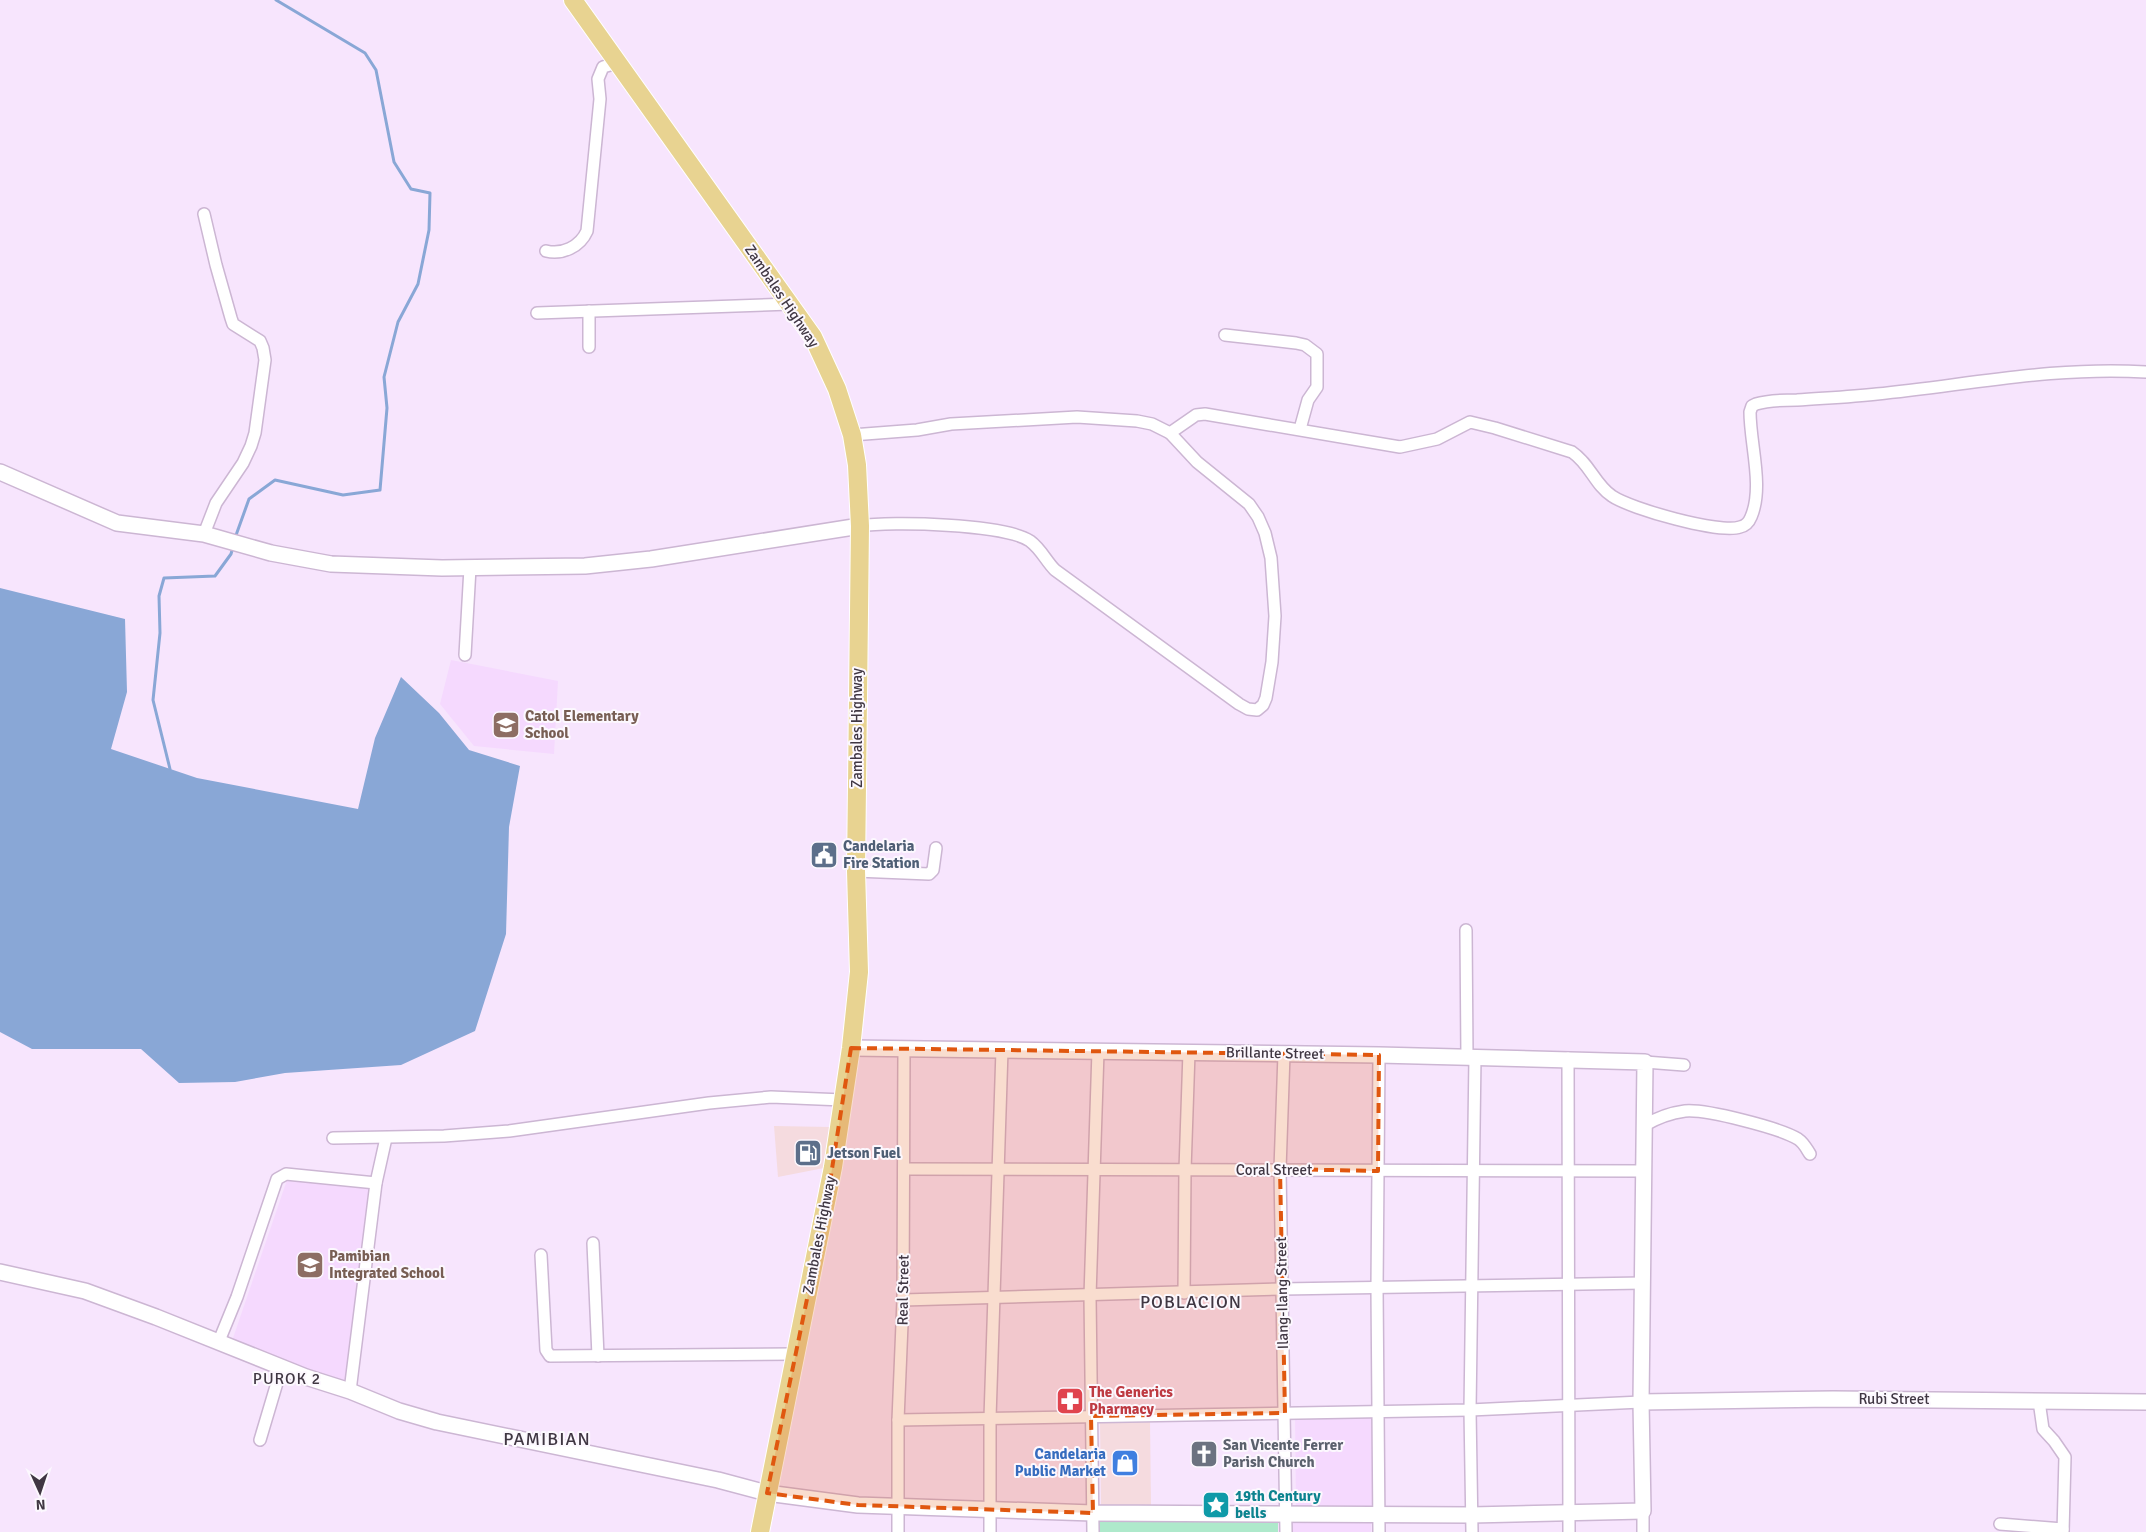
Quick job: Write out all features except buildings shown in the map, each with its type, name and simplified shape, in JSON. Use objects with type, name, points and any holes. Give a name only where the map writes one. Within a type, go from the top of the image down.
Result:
[{"type":"main road","name":"Zambales Highway","points":[[573,0],[813,336],[826,362],[852,434],[857,465],[860,526],[856,871],[858,972],[851,1048],[826,1207],[760,1532]]},
{"type":"street","points":[[546,250],[556,253],[567,250],[580,241],[587,230],[600,99],[599,74],[603,67],[617,63]]},
{"type":"street","points":[[204,214],[233,324],[260,341],[264,348],[265,360],[255,433],[251,446],[216,504],[208,535]]},
{"type":"street","points":[[537,312],[790,304]]},
{"type":"street","points":[[589,311],[589,347]]},
{"type":"street","points":[[1225,335],[1296,343],[1305,345],[1316,354],[1317,387],[1308,400],[1300,429]]},
{"type":"street","points":[[1170,433],[1196,415],[1206,414],[1400,447],[1437,439],[1470,422],[1572,452],[1582,459],[1600,486],[1611,496],[1628,505],[1701,525],[1738,528],[1746,525],[1753,508],[1755,465],[1750,412],[1752,406],[1756,404],[1873,395],[1988,379],[2068,372],[2114,370],[2146,372]]},
{"type":"street","points":[[0,472],[117,524],[208,535],[294,558],[331,564],[442,568],[586,566],[651,559],[878,523],[975,528],[1015,535],[1029,540],[1037,546],[1055,570],[1239,704],[1257,710],[1263,705],[1266,698],[1272,662],[1275,616],[1272,558],[1265,533],[1258,517],[1249,504],[1197,462],[1170,433],[1152,424],[1137,421],[1077,417],[951,424],[917,430],[852,434]]},
{"type":"street","points":[[465,655],[470,568]]},
{"type":"street","points":[[856,871],[929,874],[932,870],[936,848]]},
{"type":"street","points":[[1466,930],[1473,1172],[1470,1410],[1472,1532]]},
{"type":"street","name":"Brillante Street","points":[[851,1048],[1568,1058],[1645,1062]]},
{"type":"street","name":"Real Street","points":[[898,1532],[898,1420],[903,1300],[904,1048]]},
{"type":"street","points":[[990,1532],[990,1418],[1002,1050]]},
{"type":"street","points":[[1093,1532],[1090,1296],[1098,1051]]},
{"type":"street","points":[[1184,1292],[1185,1170],[1189,1052]]},
{"type":"street","name":"Ilang-Ilang Street","points":[[1284,1054],[1280,1169],[1286,1532]]},
{"type":"street","points":[[1379,1055],[1377,1288],[1379,1532]]},
{"type":"street","points":[[1568,1058],[1569,1532]]},
{"type":"street","points":[[1643,1532],[1641,1402],[1645,1062],[1684,1065]]},
{"type":"street","points":[[333,1138],[386,1138],[509,1131],[709,1103],[771,1097],[843,1100]]},
{"type":"street","points":[[1645,1125],[1676,1112],[1695,1112],[1743,1120],[1786,1133],[1804,1144],[1810,1154]]},
{"type":"street","points":[[350,1391],[376,1182],[386,1138]]},
{"type":"street","name":"Coral Street","points":[[904,1169],[1644,1171]]},
{"type":"street","points":[[219,1341],[237,1297],[277,1178],[286,1174],[376,1182]]},
{"type":"street","points":[[593,1243],[598,1356]]},
{"type":"street","points":[[541,1255],[548,1354],[554,1357],[795,1354]]},
{"type":"street","points":[[0,1272],[85,1291],[219,1341],[306,1377],[350,1391],[399,1411],[437,1422],[718,1480],[767,1493],[858,1505],[991,1511],[1471,1515],[1644,1511]]},
{"type":"street","points":[[903,1300],[1282,1289],[1643,1283]]},
{"type":"street","points":[[260,1440],[282,1366]]},
{"type":"street","name":"Rubi Street","points":[[1641,1402],[1833,1399],[2146,1402]]},
{"type":"street","points":[[2000,1524],[2063,1530],[2065,1457],[2043,1429],[2039,1401]]},
{"type":"street","points":[[898,1420],[1470,1410],[1641,1402]]},
{"type":"highlighted area","points":[[851,1048],[1379,1055],[1378,1171],[1280,1169],[1285,1413],[1091,1416],[1093,1513],[858,1505],[767,1493],[826,1207]]},
{"type":"shaded area","name":"Catol Elementary School","points":[[451,660],[558,681],[554,754],[474,746],[440,704]]},
{"type":"shaded area","points":[[774,1126],[831,1127],[824,1168],[778,1177]]},
{"type":"shaded area","name":"Pamibian Integrated School","points":[[287,1180],[373,1189],[346,1387],[232,1341]]},
{"type":"shaded area","points":[[1295,1416],[1378,1416],[1378,1509],[1296,1509]]},
{"type":"shaded area","name":"Candelaria Public Market","points":[[1100,1421],[1150,1421],[1151,1505],[1101,1506]]},
{"type":"shaded area","points":[[1371,1518],[1371,1532],[1293,1532],[1293,1519]]},
{"type":"green space","points":[[1098,1519],[1278,1519],[1278,1532],[1098,1532]]},
{"type":"water","points":[[0,588],[125,619],[127,692],[111,749],[197,778],[358,809],[375,738],[401,677],[439,713],[469,750],[520,766],[509,827],[506,934],[475,1031],[401,1065],[285,1073],[235,1082],[179,1083],[141,1049],[32,1049],[0,1032]]},
{"type":"waterway","points":[[235,538],[249,499],[275,480],[343,495],[380,490],[387,408],[384,377],[398,322],[418,284],[429,230],[430,193],[411,189],[394,162],[376,70],[365,53],[276,0]]},
{"type":"waterway","points":[[170,769],[153,700],[160,633],[159,596],[164,578],[215,576],[231,554],[233,547]]},
{"type":"place","name":"Catol Elementary School","points":[[506,725]]},
{"type":"place","name":"Candelaria Fire Station","points":[[824,855]]},
{"type":"place","name":"Jetson Fuel","points":[[808,1153]]},
{"type":"place","name":"Pamibian Integrated School","points":[[310,1265]]},
{"type":"place","name":"The Generics Pharmacy","points":[[1070,1401]]},
{"type":"place","name":"San Vicente Ferrer Parish Church","points":[[1204,1454]]},
{"type":"place","name":"Candelaria Public Market","points":[[1125,1463]]},
{"type":"place","name":"19th Century bells","points":[[1216,1505]]},
{"type":"district","name":"POBLACION","points":[[1191,1302]]},
{"type":"district","name":"PUROK 2","points":[[287,1379]]},
{"type":"district","name":"PAMIBIAN","points":[[547,1439]]}]
